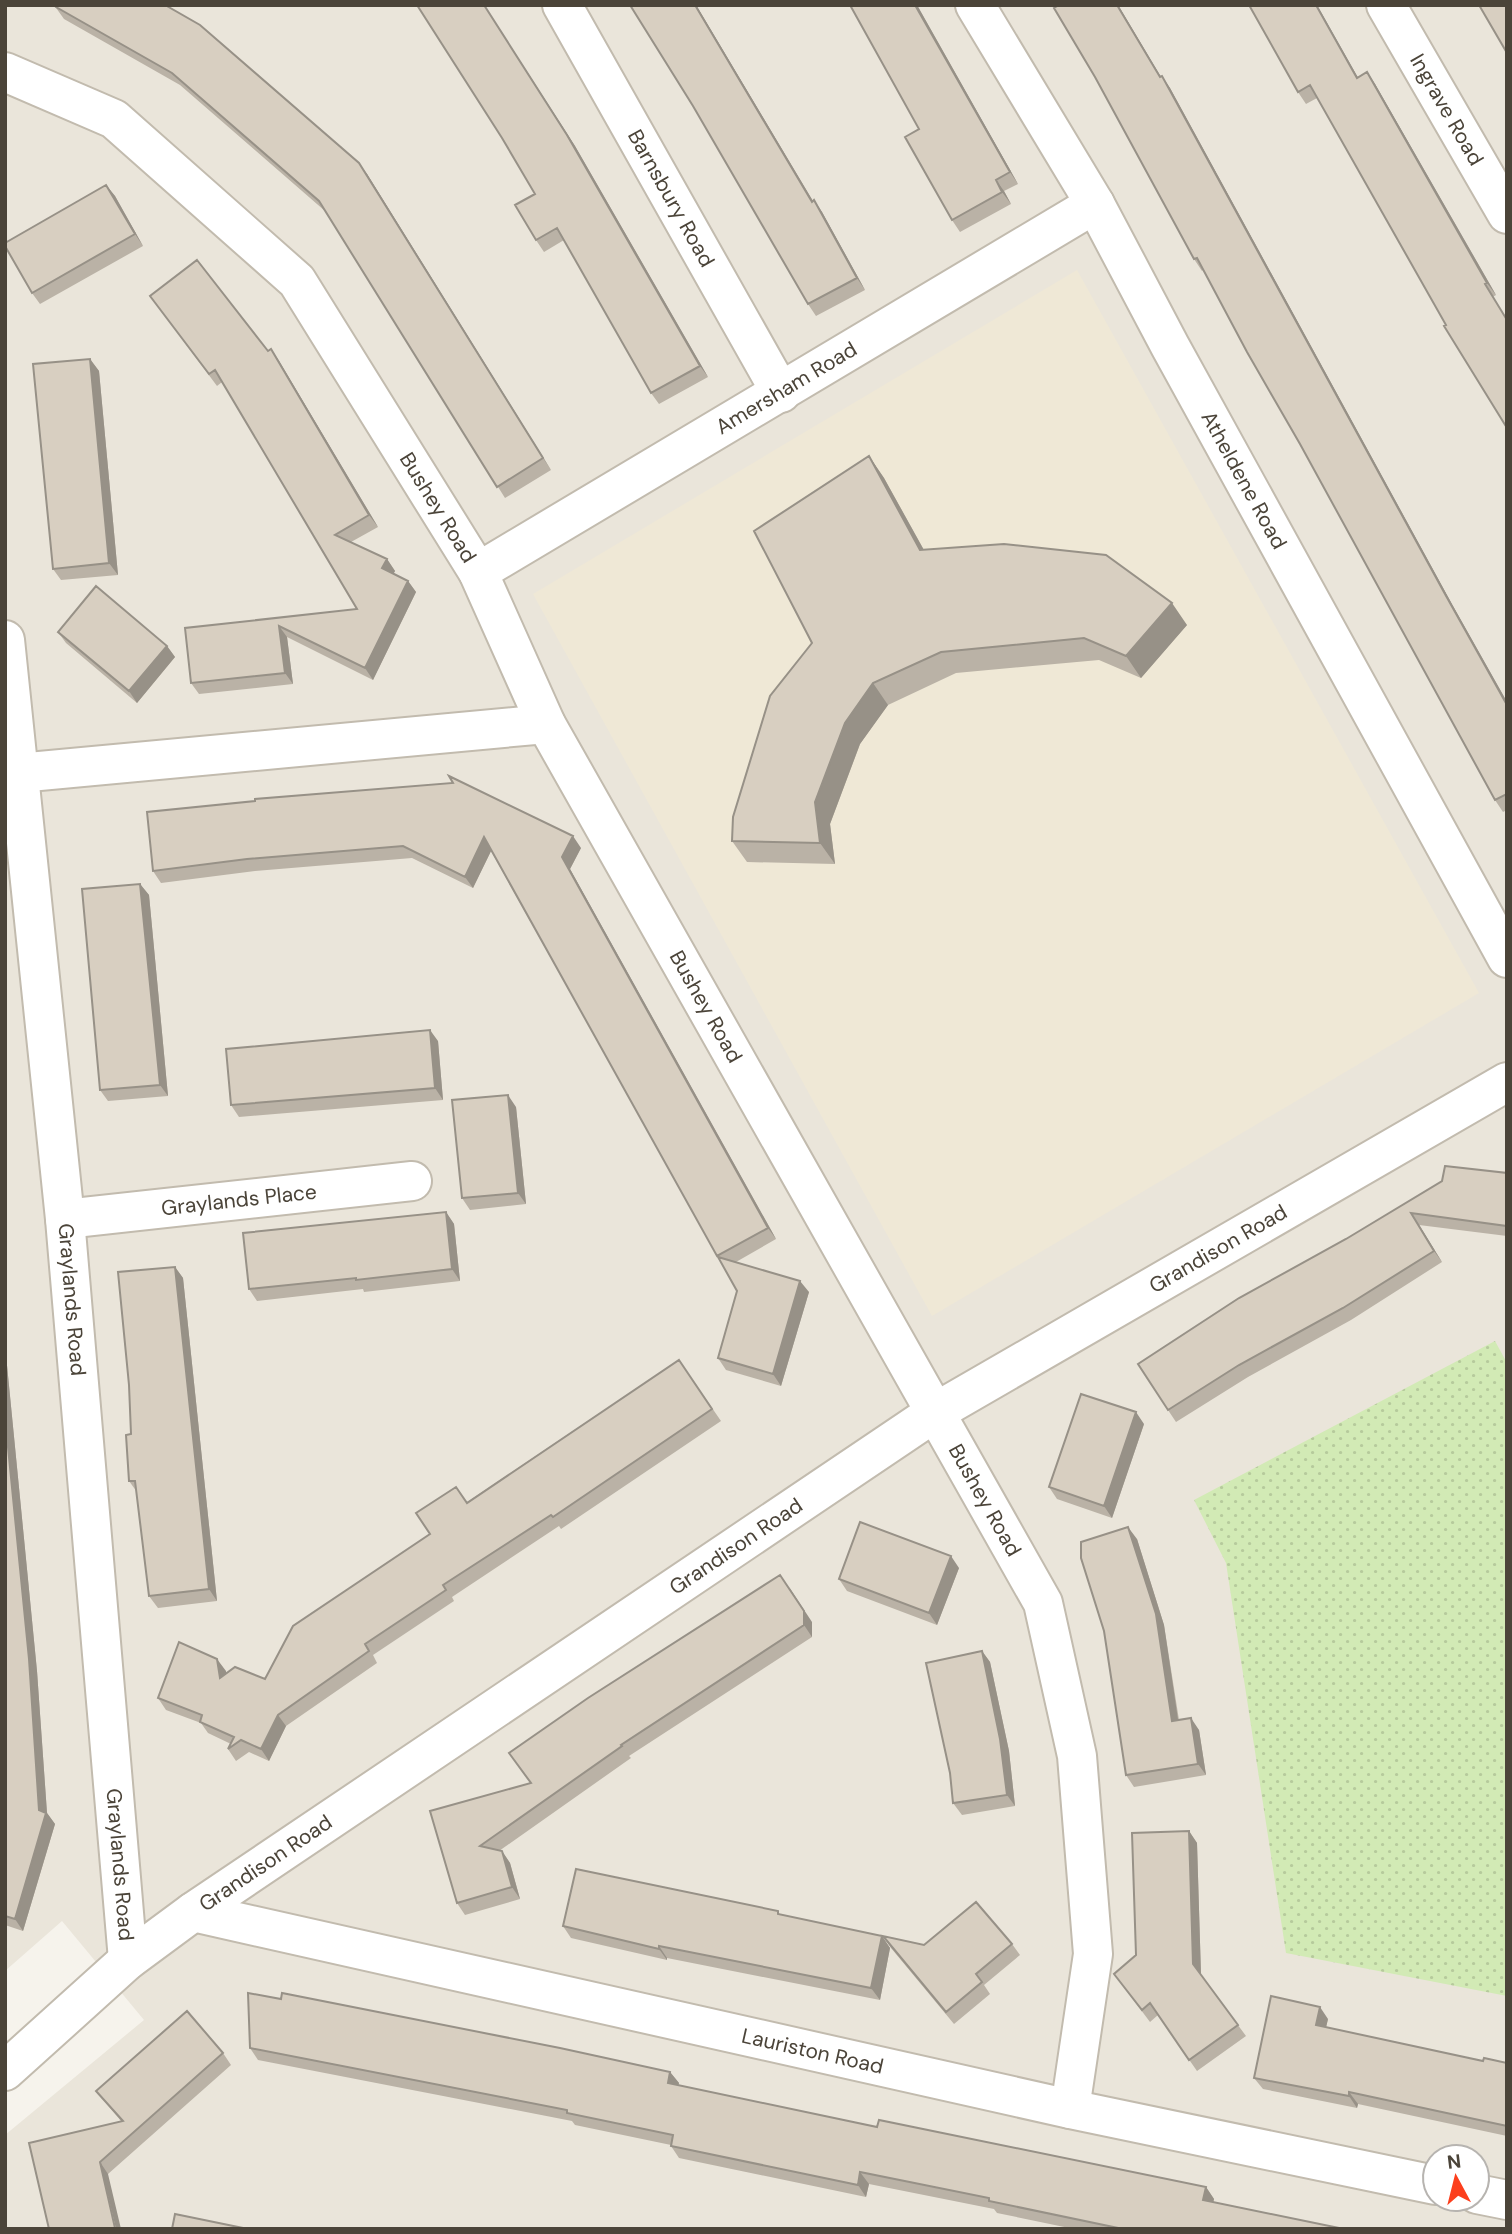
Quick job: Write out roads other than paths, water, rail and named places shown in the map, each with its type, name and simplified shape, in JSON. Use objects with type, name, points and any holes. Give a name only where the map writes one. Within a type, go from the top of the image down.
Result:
[{"type":"street","name":"Barnsbury Road","points":[[562,5],[781,393]]},
{"type":"street","name":"Atheldene Road","points":[[975,5],[1095,204],[1176,359],[1507,958]]},
{"type":"street","name":"Ingrave Road","points":[[1386,5],[1507,214]]},
{"type":"street","name":"Bushey Road","points":[[5,72],[114,119],[298,281],[478,572],[546,723],[1042,1603],[1077,1756],[1093,1954],[1070,2109]]},
{"type":"street","name":"Amersham Road","points":[[478,572],[1095,204]]},
{"type":"street","name":"Graylands Road","points":[[5,640],[65,1219],[128,1960]]},
{"type":"street","points":[[18,773],[546,723]]},
{"type":"street","name":"Grandison Road","points":[[5,2071],[128,1960],[193,1912],[934,1413],[1507,1082]]},
{"type":"street","name":"Graylands Place","points":[[65,1219],[412,1181]]},
{"type":"street","name":"Lauriston Road","points":[[193,1912],[1070,2109],[1421,2182]]}]
